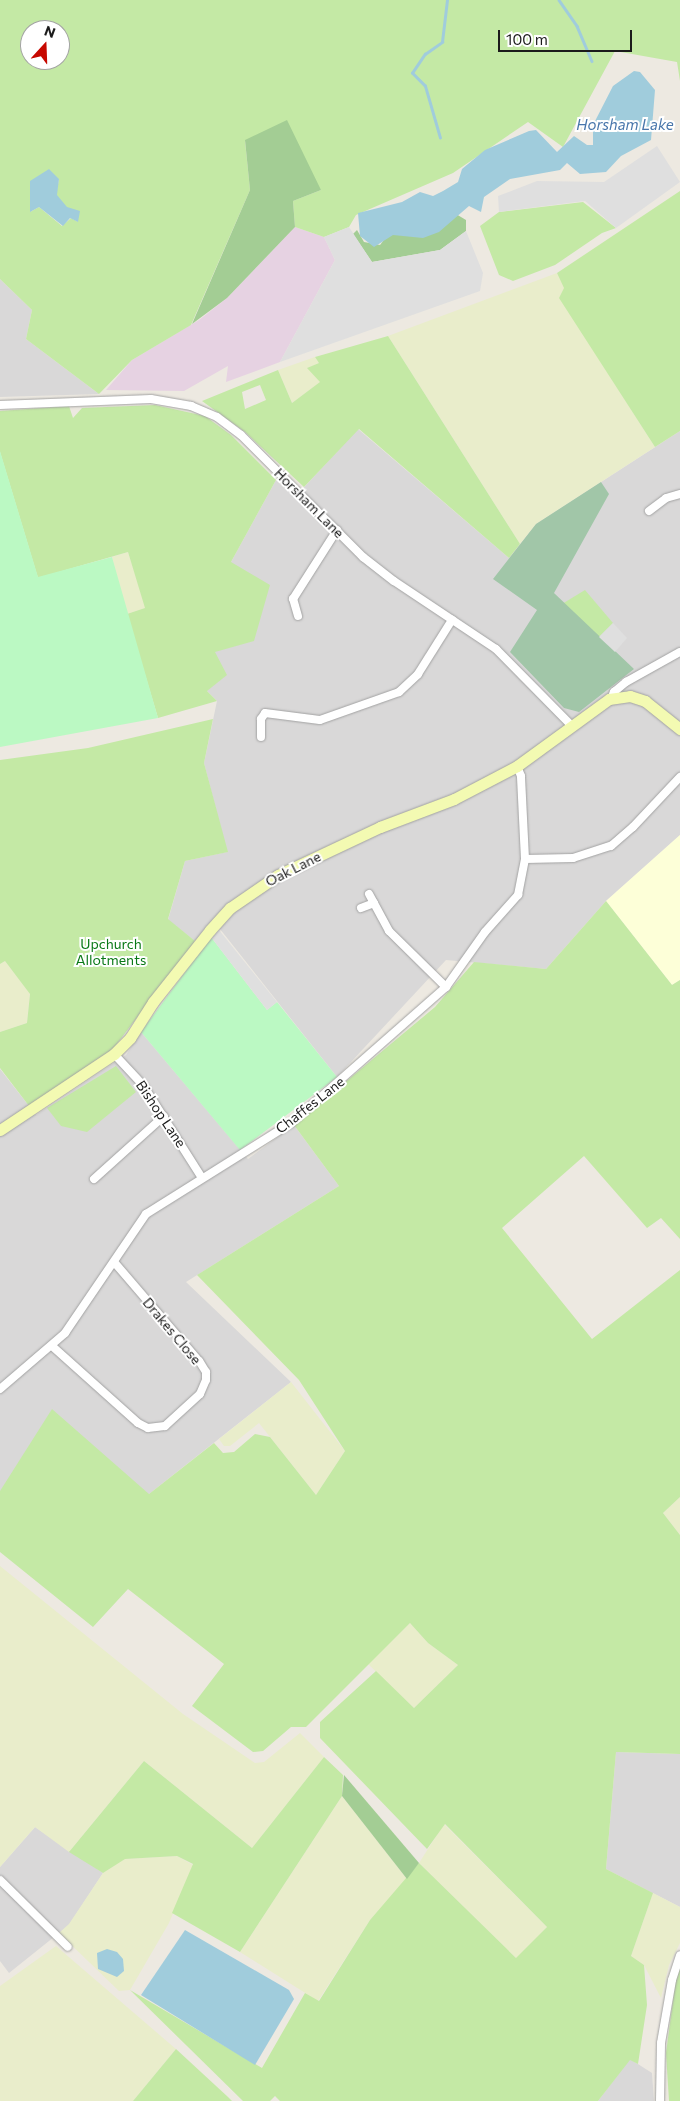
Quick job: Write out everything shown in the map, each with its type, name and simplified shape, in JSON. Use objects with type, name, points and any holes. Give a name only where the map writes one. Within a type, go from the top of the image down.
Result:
[{"type":"street","name":"Horsham Lane","points":[[0,405],[122,398],[167,402],[200,409],[236,430],[379,570],[499,652],[572,726]]},
{"type":"street","points":[[649,511],[666,498],[680,494]]},
{"type":"street","points":[[298,616],[293,599],[337,530]]},
{"type":"street","points":[[261,737],[261,719],[265,713],[321,720],[399,692],[418,674],[452,620]]},
{"type":"street","points":[[611,699],[617,688],[635,680],[680,652]]},
{"type":"street","points":[[632,696],[635,680]]},
{"type":"street","name":"Oak Lane","points":[[0,1130],[114,1054],[130,1038],[180,966],[230,908],[245,896],[307,861],[380,827],[454,799],[517,766],[611,699],[632,696],[645,701],[680,729]]},
{"type":"street","name":"Chaffes Lane","points":[[0,1389],[7,1381],[52,1346],[115,1263],[146,1214],[291,1123],[446,987],[485,932],[518,894],[525,859],[521,776],[517,766]]},
{"type":"street","points":[[525,859],[581,857],[610,846],[630,831],[680,777]]},
{"type":"street","points":[[369,894],[389,931],[446,987]]},
{"type":"street","points":[[361,908],[374,903]]},
{"type":"street","name":"Bishop Lane","points":[[114,1054],[143,1085],[202,1178]]},
{"type":"street","points":[[94,1179],[164,1116]]},
{"type":"street","name":"Drakes Close","points":[[52,1346],[138,1424],[148,1428],[165,1426],[200,1394],[206,1380],[206,1372],[199,1361],[115,1263]]},
{"type":"street","points":[[0,1375],[7,1381]]},
{"type":"street","points":[[0,1880],[68,1947]]},
{"type":"street","points":[[660,2101],[661,2043],[672,1980],[680,1955]]},
{"type":"shaded area","points":[[657,146],[680,182],[616,228],[585,201],[499,212],[498,196],[537,181],[604,182]]},
{"type":"shaded area","points":[[295,227],[324,237],[335,260],[280,362],[226,382],[228,366],[184,391],[106,390],[132,360],[199,320],[227,298]]},
{"type":"shaded area","points":[[349,227],[372,262],[440,250],[466,231],[483,273],[480,291],[280,362],[335,260],[324,237]]},
{"type":"shaded area","points":[[557,273],[565,288],[560,298],[655,447],[536,524],[520,544],[388,336]]},
{"type":"shaded area","points":[[0,279],[32,310],[26,339],[99,394],[0,397]]},
{"type":"shaded area","points":[[315,357],[319,363],[308,368],[321,382],[292,403],[278,370]]},
{"type":"shaded area","points":[[358,429],[509,558],[536,524],[680,431],[680,835],[606,901],[546,969],[446,960],[337,1077],[220,929],[211,937],[195,941],[168,920],[185,861],[227,852],[204,763],[217,701],[207,691],[231,562],[276,480],[295,497]]},
{"type":"shaded area","points":[[601,482],[609,494],[554,593],[634,669],[579,712],[564,708],[510,652],[537,610],[493,579],[536,524]]},
{"type":"shaded area","points":[[128,552],[146,608],[127,614],[112,557]]},
{"type":"shaded area","points":[[613,623],[627,638],[615,652],[599,637]]},
{"type":"shaded area","points":[[680,835],[680,980],[672,985],[606,901]]},
{"type":"shaded area","points":[[219,930],[277,1002],[267,1010],[211,937]]},
{"type":"shaded area","points":[[5,961],[30,993],[27,1023],[0,1032],[0,964]]},
{"type":"shaded area","points":[[141,1032],[248,1159],[294,1125],[339,1186],[186,1282],[291,1382],[149,1494],[0,1491],[0,1069],[36,1115],[126,1055]]},
{"type":"shaded area","points":[[291,1382],[345,1451],[316,1495],[259,1423],[230,1446],[224,1446],[219,1439]]},
{"type":"shaded area","points":[[680,1497],[680,1535],[663,1513]]},
{"type":"shaded area","points":[[0,1566],[183,1714],[255,1763],[264,1762],[300,1733],[324,1757],[252,1848],[144,1761],[69,1852],[35,1827],[0,1867]]},
{"type":"shaded area","points":[[410,1623],[428,1643],[458,1665],[414,1708],[368,1664]]},
{"type":"shaded area","points":[[616,1752],[680,1754],[680,1907],[606,1869]]},
{"type":"shaded area","points":[[342,1796],[407,1879],[370,1920],[318,2001],[240,1952]]},
{"type":"shaded area","points":[[444,1824],[547,1927],[517,1959],[419,1863]]},
{"type":"shaded area","points":[[35,1827],[103,1873],[69,1925],[9,1973],[0,1961],[0,1867]]},
{"type":"shaded area","points":[[177,1856],[193,1865],[169,1923],[130,1990],[119,1991],[59,1933],[69,1924],[103,1873],[124,1859]]},
{"type":"shaded area","points":[[653,1893],[680,1907],[680,1943],[669,1965],[661,1998],[644,1965],[631,1956]]},
{"type":"shaded area","points":[[56,1946],[176,2049],[133,2101],[0,2101],[0,1986]]},
{"type":"shaded area","points":[[630,2059],[652,2073],[654,2101],[598,2101]]},
{"type":"green space","points":[[0,0],[680,0],[680,81],[677,62],[615,51],[563,147],[528,122],[453,173],[356,215],[349,227],[324,237],[295,227],[293,201],[321,190],[245,141],[250,190],[191,325],[132,360],[99,394],[26,339],[32,310],[0,279]],"holes":[[[59,179],[56,195],[78,222],[71,218],[62,226],[39,207],[30,212]]]},
{"type":"green space","points":[[287,120],[321,190],[293,201],[295,227],[227,298],[192,324],[250,190],[245,140]]},
{"type":"green space","points":[[680,191],[680,431],[655,447],[559,298],[564,288],[557,273]]},
{"type":"green space","points":[[583,202],[616,228],[602,233],[555,265],[513,281],[499,275],[480,226],[499,212]]},
{"type":"green space","points":[[456,214],[466,220],[466,231],[440,250],[372,262],[353,234],[357,230],[364,242],[380,245],[387,236]]},
{"type":"green space","points":[[388,336],[520,544],[509,558],[359,429],[304,487],[245,432],[202,401],[278,370],[292,403],[320,382],[307,368],[319,363],[315,357]],"holes":[[[260,385],[266,400],[245,409],[242,392]]]},
{"type":"green space","points":[[155,405],[205,416],[231,435],[276,480],[231,562],[270,585],[254,641],[215,652],[227,675],[207,691],[217,701],[158,718],[127,614],[145,608],[128,552],[38,578],[0,452],[0,411],[69,406],[73,418],[82,408]]},
{"type":"green space","points":[[0,451],[38,577],[112,557],[158,718],[0,747]]},
{"type":"green space","points":[[585,590],[613,623],[599,637],[562,604]]},
{"type":"green space","name":"Upchurch Allotments","points":[[213,719],[204,763],[228,852],[185,861],[168,919],[195,941],[113,1049],[29,1106],[0,1068],[0,1032],[27,1023],[30,994],[5,961],[0,964],[0,760],[88,748]]},
{"type":"green space","points":[[606,901],[672,985],[680,980],[680,1239],[661,1218],[647,1228],[584,1156],[502,1228],[592,1339],[680,1270],[680,1497],[663,1513],[680,1535],[680,1754],[616,1752],[606,1869],[653,1893],[631,1956],[644,1965],[647,2005],[638,2064],[630,2060],[598,2101],[280,2101],[275,2096],[270,2101],[243,2101],[130,1990],[262,2068],[305,1993],[319,2001],[370,1920],[419,1863],[516,1958],[547,1927],[445,1824],[427,1849],[320,1738],[320,1722],[376,1671],[414,1708],[458,1665],[428,1643],[410,1623],[306,1727],[291,1727],[263,1751],[253,1752],[192,1706],[224,1664],[128,1589],[93,1627],[0,1552],[0,1491],[52,1409],[149,1494],[214,1443],[223,1453],[234,1452],[255,1434],[270,1437],[316,1495],[345,1451],[299,1380],[197,1275],[339,1186],[294,1125],[435,1007],[474,962],[546,969]]},
{"type":"green space","points":[[211,937],[267,1010],[277,1002],[337,1077],[240,1150],[141,1032]]},
{"type":"green space","points":[[116,1066],[136,1092],[87,1132],[61,1126],[47,1108]]},
{"type":"green space","points":[[324,1757],[343,1775],[342,1796],[240,1952],[172,1913],[193,1864],[177,1856],[125,1859],[103,1873],[69,1852],[144,1761],[252,1848]]},
{"type":"green space","points":[[344,1775],[419,1863],[407,1879],[342,1796]]},
{"type":"green space","points":[[680,1966],[680,2101],[669,2101],[666,2053],[676,1978]]},
{"type":"green space","points":[[176,2049],[228,2097],[232,2101],[133,2101]]},
{"type":"water","name":"Horsham Lake","points":[[634,71],[640,72],[655,90],[651,140],[621,156],[606,172],[580,174],[567,163],[560,170],[510,179],[484,197],[481,212],[469,206],[439,232],[423,238],[393,235],[374,247],[360,236],[358,213],[402,202],[420,192],[433,196],[458,182],[462,169],[485,150],[529,131],[536,130],[557,152],[574,136],[587,145],[593,145],[593,125],[613,86]]},
{"type":"water","points":[[49,169],[59,179],[57,195],[67,207],[80,211],[78,222],[70,218],[63,226],[39,207],[30,212],[30,181]]},
{"type":"water","points":[[185,1930],[289,1990],[294,1999],[255,2065],[141,1995]]},
{"type":"water","points":[[107,1949],[117,1952],[123,1959],[124,1971],[117,1977],[98,1969],[97,1953]]},
{"type":"waterway","points":[[440,138],[425,86],[412,73],[425,54],[442,42],[447,0]]},
{"type":"waterway","points":[[559,0],[577,26],[592,61]]}]
